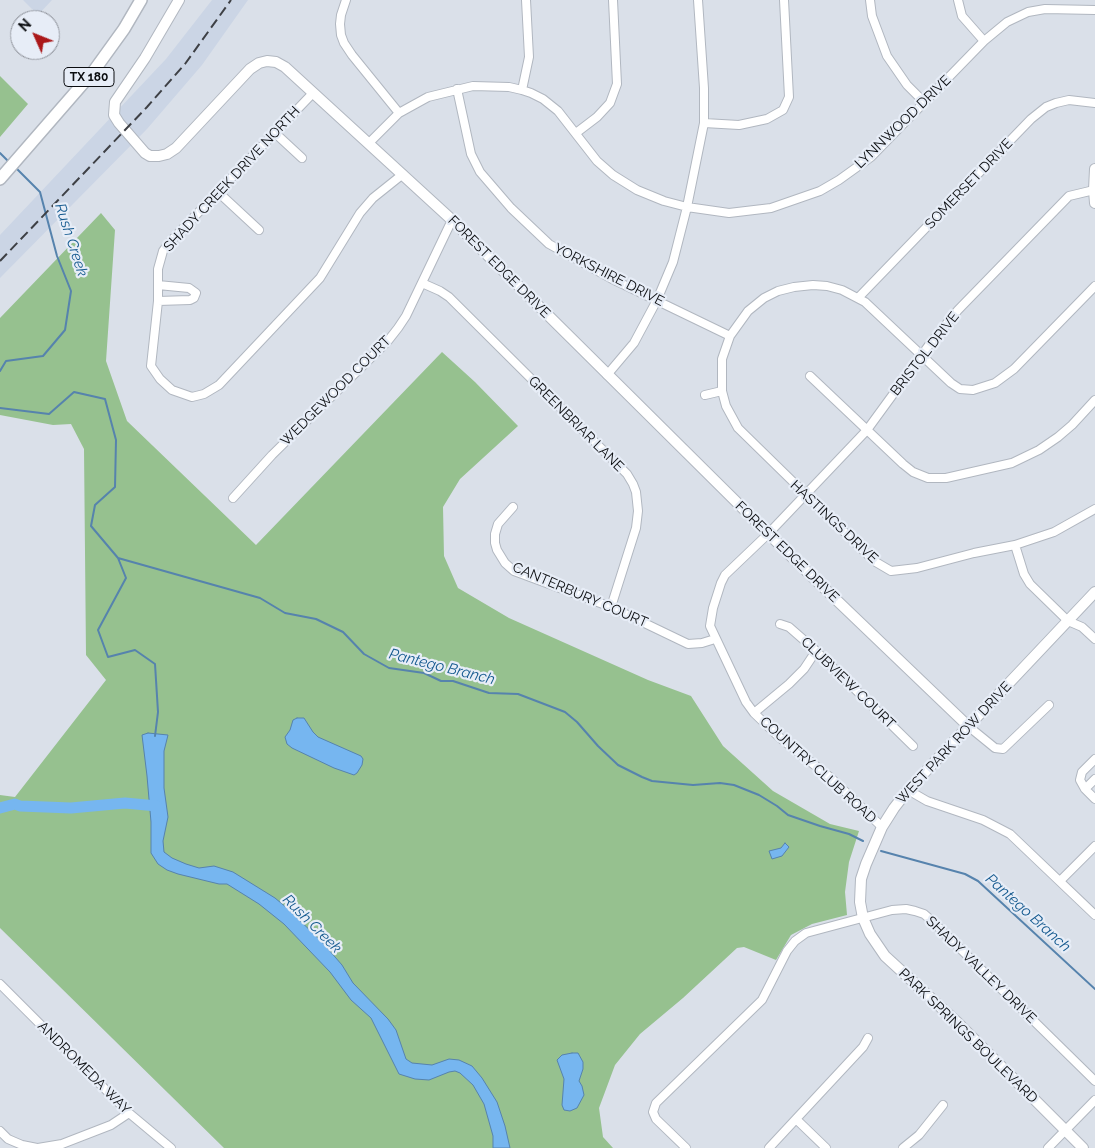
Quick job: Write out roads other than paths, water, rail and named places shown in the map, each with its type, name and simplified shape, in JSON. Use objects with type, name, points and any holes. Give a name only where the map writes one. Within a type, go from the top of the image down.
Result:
[{"type":"main road","name":"TX 180","points":[[1,178],[93,72],[124,29],[140,0]]},
{"type":"street","name":"FOREST EDGE DRIVE","points":[[179,0],[145,58],[115,102],[114,115],[145,152],[150,156],[159,156],[167,154],[176,148],[250,69],[259,63],[267,60],[285,67],[452,220],[768,534],[968,726]]},
{"type":"street","points":[[346,0],[340,24],[344,43],[399,113]]},
{"type":"street","points":[[522,90],[528,57],[526,0]]},
{"type":"street","points":[[576,133],[610,103],[618,84],[613,0]]},
{"type":"street","points":[[606,375],[634,343],[657,300],[673,262],[688,207],[704,123],[704,88],[698,0]]},
{"type":"street","points":[[704,123],[739,125],[767,119],[783,110],[789,97],[784,0]]},
{"type":"street","points":[[870,0],[872,16],[887,56],[907,85],[924,102]]},
{"type":"street","points":[[958,0],[962,16],[984,41]]},
{"type":"street","name":"LYNNWOOD DRIVE","points":[[369,143],[399,113],[428,97],[457,89],[487,86],[522,90],[543,99],[558,111],[597,161],[613,175],[637,190],[664,201],[728,213],[771,208],[820,191],[871,157],[984,41],[1007,22],[1028,12],[1053,9],[1095,10]]},
{"type":"street","name":"YORKSHIRE DRIVE","points":[[457,89],[471,154],[480,172],[511,208],[549,244],[612,279],[730,336]]},
{"type":"street","name":"SHADY CREEK DRIVE NORTH","points":[[313,92],[163,251],[158,269],[158,301],[151,366],[160,379],[172,390],[192,397],[204,394],[219,385],[320,278],[360,212],[373,198],[403,174]]},
{"type":"street","name":"SOMERSET DRIVE","points":[[858,298],[1031,119],[1056,102],[1069,100],[1095,103]]},
{"type":"street","points":[[274,132],[302,158]]},
{"type":"street","points":[[1095,169],[1095,203]]},
{"type":"street","name":"BRISTOL DRIVE","points":[[768,534],[867,430],[958,310],[1069,196],[1094,190]]},
{"type":"street","points":[[218,192],[259,230]]},
{"type":"street","name":"WEDGEWOOD COURT","points":[[233,498],[272,455],[387,342],[406,316],[452,220]]},
{"type":"street","name":"GREENBRIAR LANE","points":[[422,283],[449,297],[626,474],[633,484],[638,511],[636,528],[611,606]]},
{"type":"street","points":[[158,285],[189,288],[196,293],[194,298],[190,300],[158,301]]},
{"type":"street","name":"HASTINGS DRIVE","points":[[1095,286],[1014,370],[995,383],[973,390],[951,384],[865,302],[842,290],[827,286],[802,286],[778,291],[764,298],[748,311],[730,336],[722,359],[722,391],[726,406],[738,428],[874,561],[891,571],[917,568],[974,553],[1015,545],[1054,532],[1095,509]]},
{"type":"street","points":[[810,376],[913,472],[928,478],[946,478],[1012,463],[1039,450],[1072,425],[1095,400]]},
{"type":"street","points":[[705,395],[722,391]]},
{"type":"street","name":"CANTERBURY COURT","points":[[513,507],[498,524],[495,534],[497,550],[510,568],[611,606],[688,644],[702,643],[715,638]]},
{"type":"street","name":"COUNTRY CLUB ROAD","points":[[768,534],[725,575],[710,620],[711,630],[746,702],[754,713],[779,737],[831,778],[882,827]]},
{"type":"street","points":[[1015,545],[1024,574],[1030,584],[1068,621],[1082,627],[1095,639]]},
{"type":"street","name":"WEST PARK ROW DRIVE","points":[[863,918],[860,902],[862,879],[882,827],[908,790],[1095,592]]},
{"type":"street","name":"CLUBVIEW COURT","points":[[780,624],[789,627],[816,651],[913,746]]},
{"type":"street","points":[[754,713],[789,684],[804,669],[816,651]]},
{"type":"street","points":[[968,726],[995,748],[1004,749],[1049,705]]},
{"type":"street","points":[[1095,759],[1080,776],[1085,789],[1095,799]]},
{"type":"street","points":[[1085,789],[1095,779]]},
{"type":"street","points":[[908,790],[928,801],[983,820],[1010,834],[1095,915]]},
{"type":"street","points":[[1060,881],[1095,846]]},
{"type":"street","name":"SHADY VALLEY DRIVE","points":[[686,1148],[656,1119],[653,1112],[656,1103],[762,1000],[794,941],[806,933],[892,910],[906,909],[924,914],[1095,1081]]},
{"type":"street","name":"PARK SPRINGS BOULEVARD","points":[[863,918],[875,943],[885,956],[958,1023],[1083,1148]]},
{"type":"street","name":"ANDROMEDA WAY","points":[[0,984],[129,1113],[172,1148]]},
{"type":"street","points":[[769,1148],[797,1120],[868,1038]]},
{"type":"street","points":[[1048,1148],[1095,1100]]},
{"type":"street","points":[[903,1148],[919,1135],[943,1105]]},
{"type":"street","points":[[0,1131],[8,1139],[22,1145],[38,1148],[70,1141],[111,1125],[129,1113]]},
{"type":"street","points":[[797,1120],[826,1148]]},
{"type":"water","points":[[304,718],[318,737],[361,756],[363,759],[362,765],[357,773],[354,775],[334,768],[287,744],[285,737],[290,730],[293,720]]},
{"type":"water","points":[[148,733],[168,735],[164,751],[164,788],[168,817],[163,841],[164,852],[172,858],[199,868],[214,866],[233,872],[275,898],[287,908],[322,942],[342,965],[353,983],[388,1019],[396,1030],[406,1059],[412,1063],[432,1065],[449,1059],[459,1060],[472,1066],[497,1102],[510,1148],[493,1148],[493,1136],[484,1104],[473,1085],[460,1073],[455,1071],[449,1072],[429,1080],[415,1079],[399,1074],[371,1018],[351,1000],[330,972],[284,924],[259,904],[227,884],[219,884],[178,874],[158,864],[151,853],[151,822],[142,735]]},
{"type":"water","points":[[785,843],[789,847],[782,856],[772,859],[769,851],[781,848]]},
{"type":"water","points":[[578,1053],[583,1062],[579,1081],[584,1095],[577,1108],[570,1111],[564,1110],[562,1105],[564,1079],[557,1060],[562,1055]]},
{"type":"waterway","name":"Rush Creek","points":[[0,153],[9,162]]},
{"type":"waterway","name":"Rush Creek","points":[[0,371],[6,361],[43,356],[65,330],[71,291],[57,256],[40,192],[16,168]]},
{"type":"waterway","name":"Rush Creek","points":[[0,408],[49,414],[74,392],[105,399],[116,440],[115,487],[95,505],[91,526],[118,558],[126,578],[98,630],[108,657],[135,650],[155,664],[158,712],[155,736]]},
{"type":"waterway","name":"Pantego Branch","points":[[118,558],[260,598],[285,613],[316,619],[343,632],[364,654],[389,668],[424,673],[441,681],[453,681],[489,693],[518,694],[565,712],[618,765],[652,781],[693,785],[720,783],[734,785],[759,795],[788,815],[849,834],[863,841]]},
{"type":"waterway","name":"Rush Creek","points":[[0,808],[15,804],[20,806],[71,808],[125,803],[157,806],[158,812]]},
{"type":"waterway","name":"Pantego Branch","points":[[881,851],[965,874],[978,881],[1095,989]]},
{"type":"railway","points":[[0,261],[147,107],[185,64],[231,0]]}]
